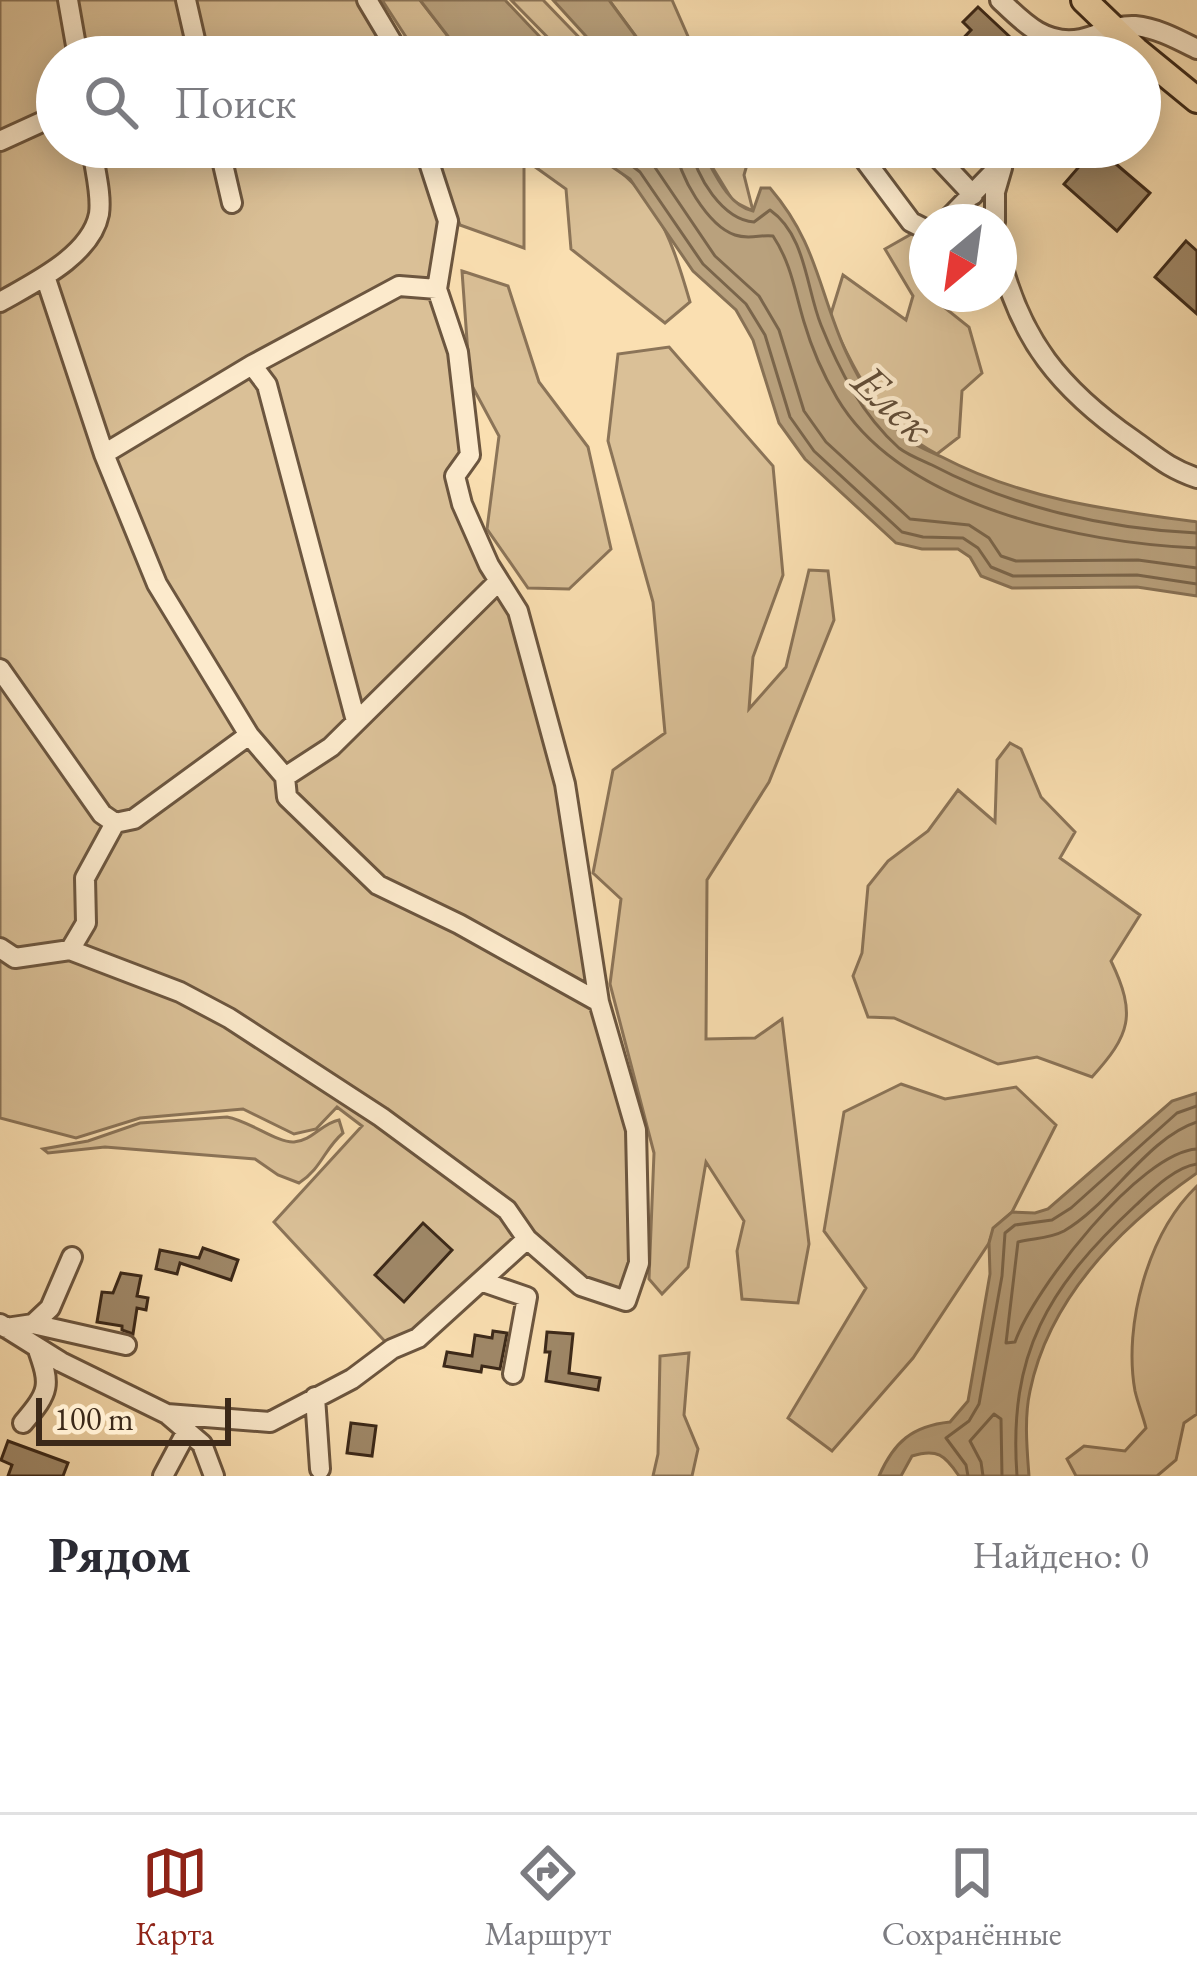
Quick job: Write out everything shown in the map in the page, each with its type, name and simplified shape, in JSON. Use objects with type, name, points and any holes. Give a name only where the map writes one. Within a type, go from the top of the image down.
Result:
[{"type":"highway","points":[[1084,0],[1121,36]]},
{"type":"highway","points":[[1161,70],[1197,100]]},
{"type":"lane","points":[[68,0],[74,36]]},
{"type":"lane","points":[[186,0],[194,36]]},
{"type":"lane","points":[[368,0],[389,36]]},
{"type":"lane","points":[[1000,0],[1030,30],[1047,36]]},
{"type":"lane","points":[[1091,36],[1113,29],[1157,30],[1197,49]]},
{"type":"lane","points":[[1108,36],[1113,29]]},
{"type":"lane","points":[[0,141],[36,125]]},
{"type":"lane","points":[[0,302],[45,276],[83,244],[95,224],[99,201],[95,168]]},
{"type":"lane","points":[[224,168],[232,203]]},
{"type":"lane","points":[[0,948],[15,958],[70,950],[180,992],[230,1018],[381,1117],[507,1210],[527,1239],[580,1286],[626,1300],[639,1263],[636,1130],[599,1002],[565,784],[518,611],[462,504],[455,476],[470,455],[458,352],[437,289],[448,221],[431,168]]},
{"type":"lane","points":[[871,168],[909,219]]},
{"type":"lane","points":[[948,168],[974,195]]},
{"type":"lane","points":[[964,204],[1000,168]]},
{"type":"lane","points":[[995,204],[1002,168]]},
{"type":"lane","points":[[45,276],[104,454],[157,584],[249,736],[285,777],[287,796],[378,885],[599,1002]]},
{"type":"lane","points":[[104,454],[253,365],[399,286],[437,289]]},
{"type":"lane","points":[[1016,312],[1039,353],[1104,422],[1159,463],[1197,478]]},
{"type":"lane","points":[[253,365],[267,385],[356,721]]},
{"type":"lane","points":[[285,777],[331,747],[499,581]]},
{"type":"lane","points":[[0,669],[102,814],[115,823],[134,819],[249,736]]},
{"type":"lane","points":[[70,950],[86,923],[85,878],[115,823]]},
{"type":"lane","points":[[167,1414],[270,1422],[418,1338],[527,1239]]},
{"type":"lane","points":[[33,1324],[50,1308],[72,1258]]},
{"type":"lane","points":[[483,1282],[527,1297],[513,1375]]},
{"type":"lane","points":[[3,1326],[33,1324],[126,1345]]},
{"type":"lane","points":[[3,1326],[167,1414],[202,1444],[214,1476]]},
{"type":"lane","points":[[23,1423],[42,1400],[49,1381],[37,1347]]},
{"type":"lane","points":[[315,1397],[320,1469]]},
{"type":"lane","points":[[163,1476],[187,1431]]},
{"type":"shaded area","points":[[0,0],[367,0],[388,36],[36,36],[36,168],[431,168],[448,221],[437,289],[470,455],[456,476],[518,611],[565,784],[599,1002],[636,1130],[639,1263],[626,1301],[581,1286],[527,1239],[392,1349],[274,1222],[362,1126],[337,1107],[316,1129],[294,1134],[243,1109],[140,1118],[76,1138],[0,1118]]},
{"type":"shaded area","points":[[382,0],[420,0],[448,36],[405,36]]},
{"type":"shaded area","points":[[511,0],[543,0],[578,36],[546,36]]},
{"type":"shaded area","points":[[609,0],[672,0],[688,36],[636,36]]},
{"type":"shaded area","points":[[440,168],[524,168],[524,248],[460,225]]},
{"type":"shaded area","points":[[537,168],[615,168],[626,177],[655,211],[690,302],[665,323],[571,249],[566,189]]},
{"type":"shaded area","points":[[713,168],[746,168],[753,211],[733,201]]},
{"type":"shaded area","points":[[909,235],[909,289],[885,249]]},
{"type":"shaded area","points":[[462,271],[508,286],[539,382],[588,447],[611,549],[569,589],[528,588],[487,529],[499,436],[470,382]]},
{"type":"shaded area","points":[[843,275],[906,320],[909,310],[950,312],[969,327],[982,373],[962,391],[959,437],[937,454],[885,413],[860,377],[830,317]]},
{"type":"shaded area","points":[[669,347],[773,466],[783,575],[753,657],[749,709],[786,667],[809,570],[828,571],[834,620],[769,782],[707,880],[706,1039],[755,1038],[782,1019],[809,1244],[798,1303],[742,1299],[737,1251],[744,1221],[706,1162],[688,1267],[662,1294],[649,1279],[654,1153],[610,984],[621,899],[593,873],[613,770],[665,733],[653,602],[608,441],[618,354]]},
{"type":"shaded area","points":[[1010,743],[1021,749],[1041,797],[1075,832],[1060,858],[1140,915],[1111,961],[1124,996],[1126,1023],[1115,1049],[1092,1077],[1037,1057],[998,1064],[894,1018],[868,1017],[853,976],[862,953],[868,886],[888,861],[928,831],[958,790],[995,822],[997,760]]},
{"type":"shaded area","points":[[901,1084],[945,1099],[1016,1087],[1056,1125],[1012,1212],[994,1228],[989,1243],[913,1358],[832,1451],[788,1418],[866,1288],[824,1231],[844,1112]]},
{"type":"shaded area","points":[[227,1117],[294,1142],[339,1120],[343,1133],[299,1183],[255,1159],[105,1147],[48,1153],[43,1149],[88,1141],[140,1123]]},
{"type":"shaded area","points":[[1197,1186],[1197,1414],[1184,1423],[1176,1460],[1157,1476],[1076,1476],[1067,1459],[1084,1446],[1125,1451],[1146,1428],[1132,1365],[1136,1310],[1165,1229]]},
{"type":"shaded area","points":[[689,1353],[684,1415],[698,1449],[692,1476],[653,1476],[658,1454],[660,1356]]},
{"type":"water","points":[[420,0],[505,0],[539,36],[448,36]]},
{"type":"water","points":[[553,0],[609,0],[636,36],[586,36]]},
{"type":"water","points":[[614,168],[712,168],[728,194],[753,211],[761,188],[770,188],[807,247],[858,376],[899,431],[916,445],[972,471],[1034,493],[1197,522],[1197,596],[1137,587],[1012,588],[981,576],[970,557],[958,549],[896,543],[805,459],[779,423],[753,340],[736,310],[693,271],[630,179]]},
{"type":"water","points":[[1197,1093],[1197,1173],[1116,1241],[1071,1295],[1053,1325],[1028,1401],[1029,1476],[959,1476],[945,1458],[928,1453],[912,1456],[901,1476],[879,1476],[906,1438],[925,1427],[950,1422],[968,1401],[990,1274],[993,1228],[1012,1212],[1048,1209],[1172,1101]]},
{"type":"building","points":[[978,7],[1009,36],[965,36],[971,30],[963,22]]},
{"type":"building","points":[[1078,168],[1121,168],[1150,193],[1117,231],[1064,184]]},
{"type":"building","points":[[1186,241],[1197,251],[1197,314],[1155,277]]},
{"type":"building","points":[[423,1223],[452,1250],[404,1302],[375,1275]]},
{"type":"building","points":[[203,1248],[238,1260],[231,1280],[180,1263],[177,1274],[156,1269],[160,1250],[199,1258]]},
{"type":"building","points":[[121,1273],[141,1276],[137,1296],[148,1298],[146,1310],[137,1308],[133,1334],[122,1326],[97,1322],[102,1292],[113,1293]]},
{"type":"building","points":[[493,1331],[507,1333],[500,1369],[482,1366],[481,1372],[444,1366],[447,1352],[472,1356],[475,1335],[492,1338]]},
{"type":"building","points":[[547,1332],[573,1334],[569,1373],[600,1378],[598,1390],[546,1381]]},
{"type":"building","points":[[351,1423],[376,1426],[372,1456],[347,1453]]},
{"type":"building","points":[[8,1441],[68,1463],[63,1476],[8,1476],[12,1465],[1,1460]]},
{"type":"water label","name":"Елек","points":[[894,403]]}]
